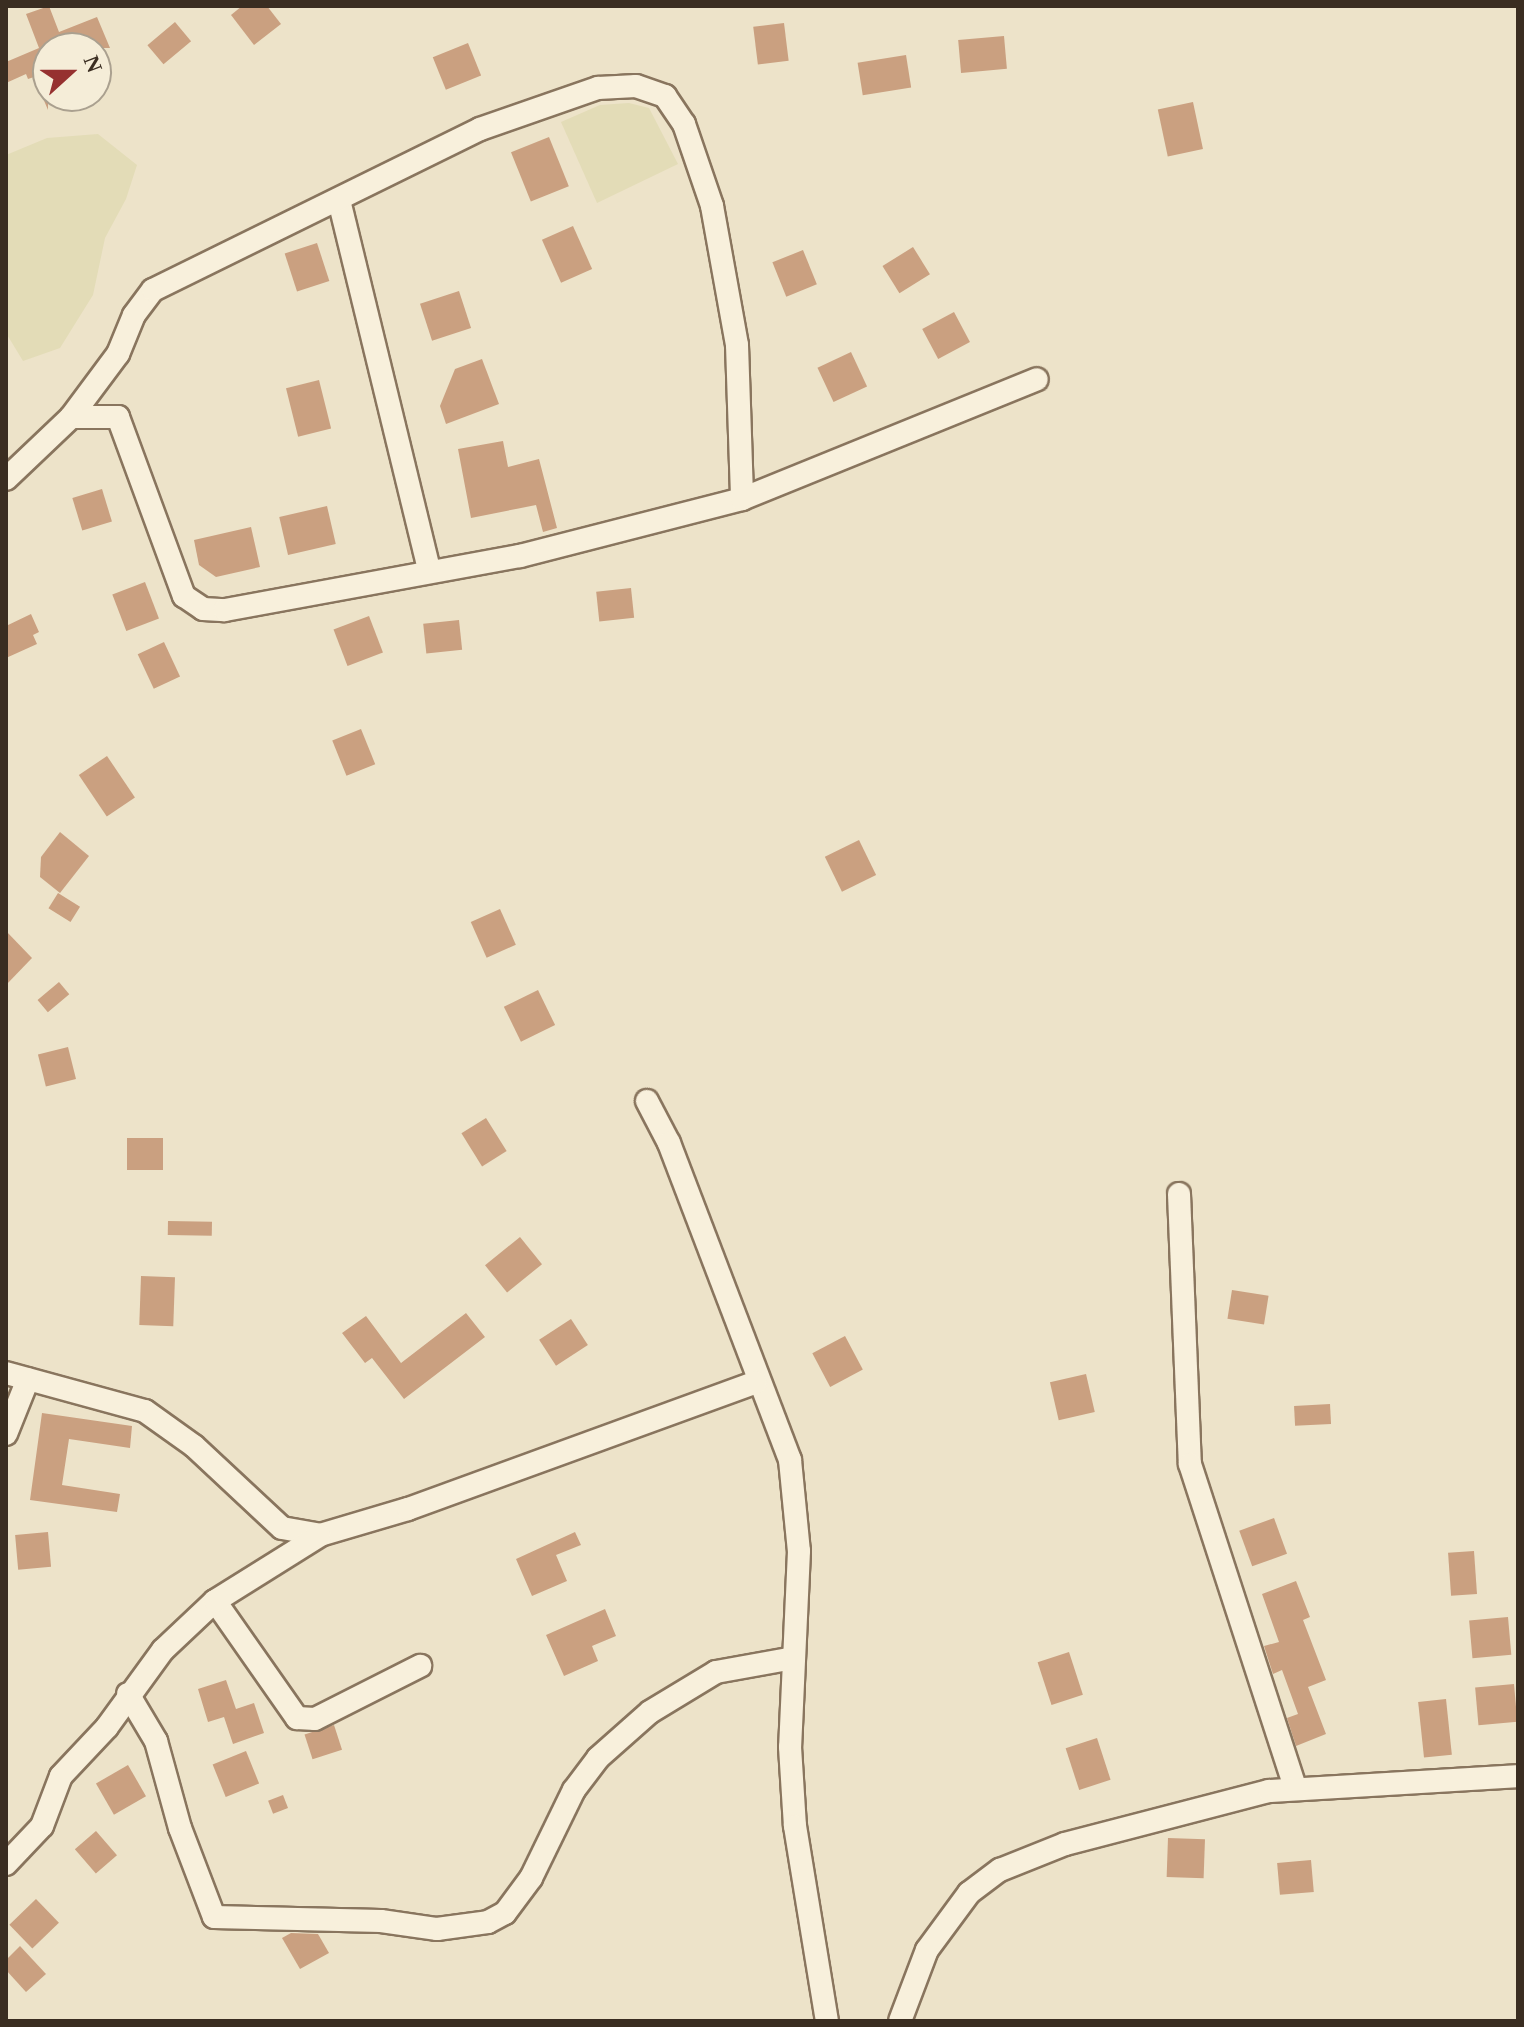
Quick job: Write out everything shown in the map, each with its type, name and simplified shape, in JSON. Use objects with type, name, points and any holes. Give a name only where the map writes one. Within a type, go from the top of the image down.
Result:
[{"type":"street","points":[[6,479],[71,417],[118,354],[134,315],[153,290],[480,129],[598,88],[636,86],[665,96],[684,124],[700,165],[724,267],[737,345],[742,499]]},
{"type":"street","points":[[339,200],[429,570]]},
{"type":"street","points":[[71,417],[118,417],[184,596],[203,609],[225,610],[566,546],[742,499],[1037,379]]},
{"type":"street","points":[[647,1101],[669,1143],[756,1382],[790,1460],[797,1503],[790,1747],[795,1826],[827,2021]]},
{"type":"street","points":[[1179,1194],[1190,1464],[1295,1788]]},
{"type":"street","points":[[6,1373],[123,1403],[164,1422],[282,1528],[320,1535]]},
{"type":"street","points":[[6,1434],[28,1379]]},
{"type":"street","points":[[6,1864],[42,1826],[59,1780],[107,1727],[128,1694],[163,1650],[215,1601],[283,1557],[320,1535],[408,1509],[756,1382]]},
{"type":"street","points":[[282,1528],[283,1557]]},
{"type":"street","points":[[215,1601],[297,1718],[315,1719],[420,1666]]},
{"type":"street","points":[[128,1694],[156,1741],[180,1828],[214,1917],[381,1921],[437,1929],[488,1922],[505,1913],[531,1878],[574,1790],[598,1758],[650,1712],[716,1672],[794,1658]]},
{"type":"street","points":[[900,2021],[939,1930],[969,1893],[1000,1870],[1065,1844],[1295,1788],[1518,1776]]},
{"type":"shaded area","points":[[629,103],[649,108],[678,164],[597,203],[561,122],[600,105]]},
{"type":"shaded area","points":[[98,134],[137,165],[126,199],[105,238],[93,295],[60,348],[23,361],[6,333],[6,155],[47,138]]},
{"type":"building","points":[[49,6],[59,32],[33,32],[26,14]]},
{"type":"building","points":[[242,6],[267,6],[281,24],[254,45],[231,15]]},
{"type":"building","points":[[97,17],[103,32],[59,32]]},
{"type":"building","points":[[175,22],[191,41],[163,64],[147,45]]},
{"type":"building","points":[[784,23],[789,61],[758,64],[753,27]]},
{"type":"building","points":[[1004,36],[1007,69],[961,73],[958,40]]},
{"type":"building","points":[[468,43],[481,75],[446,90],[433,57]]},
{"type":"building","points":[[32,51],[32,78],[28,79],[26,74],[6,83],[6,62]]},
{"type":"building","points":[[906,55],[911,88],[863,95],[858,63]]},
{"type":"building","points":[[1193,102],[1203,149],[1168,156],[1158,109]]},
{"type":"building","points":[[549,137],[569,186],[531,201],[511,152]]},
{"type":"building","points":[[573,226],[592,269],[561,283],[542,240]]},
{"type":"building","points":[[317,243],[329,281],[297,292],[285,254]]},
{"type":"building","points":[[913,247],[930,274],[899,293],[882,266]]},
{"type":"building","points":[[803,250],[817,284],[786,297],[772,262]]},
{"type":"building","points":[[459,291],[471,328],[432,341],[420,304]]},
{"type":"building","points":[[954,312],[970,342],[938,359],[922,329]]},
{"type":"building","points":[[851,352],[867,386],[834,402],[817,368]]},
{"type":"building","points":[[482,359],[499,404],[446,424],[440,406],[455,369]]},
{"type":"building","points":[[319,380],[331,429],[298,437],[286,388]]},
{"type":"building","points":[[503,441],[508,467],[539,459],[557,528],[543,532],[536,505],[471,518],[458,449]]},
{"type":"building","points":[[102,489],[112,522],[82,531],[72,498]]},
{"type":"building","points":[[327,506],[336,544],[288,555],[279,517]]},
{"type":"building","points":[[251,527],[260,567],[216,577],[199,565],[194,540]]},
{"type":"building","points":[[145,582],[159,618],[126,631],[112,595]]},
{"type":"building","points":[[631,588],[634,618],[599,621],[596,592]]},
{"type":"building","points":[[31,614],[39,632],[33,635],[37,644],[6,658],[6,626]]},
{"type":"building","points":[[369,616],[383,652],[348,666],[334,630]]},
{"type":"building","points":[[459,620],[462,650],[426,654],[423,624]]},
{"type":"building","points":[[164,642],[180,676],[154,689],[138,654]]},
{"type":"building","points":[[361,729],[375,764],[346,776],[332,741]]},
{"type":"building","points":[[107,756],[135,797],[107,816],[79,775]]},
{"type":"building","points":[[60,832],[89,856],[60,893],[40,877],[41,857]]},
{"type":"building","points":[[859,840],[876,875],[842,892],[825,857]]},
{"type":"building","points":[[58,893],[80,907],[71,922],[48,908]]},
{"type":"building","points":[[500,909],[516,945],[487,958],[471,922]]},
{"type":"building","points":[[6,931],[32,958],[6,985]]},
{"type":"building","points":[[59,982],[69,994],[48,1012],[38,1000]]},
{"type":"building","points":[[538,990],[555,1025],[521,1042],[504,1007]]},
{"type":"building","points":[[68,1047],[76,1079],[46,1087],[38,1054]]},
{"type":"building","points":[[486,1118],[507,1151],[482,1166],[461,1133]]},
{"type":"building","points":[[127,1138],[163,1138],[163,1170],[127,1170]]},
{"type":"building","points":[[168,1221],[212,1222],[212,1236],[168,1235]]},
{"type":"building","points":[[520,1237],[542,1264],[507,1293],[485,1265]]},
{"type":"building","points":[[141,1276],[175,1277],[173,1326],[139,1325]]},
{"type":"building","points":[[1232,1290],[1269,1296],[1264,1324],[1227,1319]]},
{"type":"building","points":[[466,1313],[485,1337],[404,1399],[372,1358],[365,1363],[342,1333],[366,1316],[401,1363]]},
{"type":"building","points":[[571,1319],[588,1345],[556,1366],[539,1340]]},
{"type":"building","points":[[845,1336],[863,1370],[830,1387],[812,1353]]},
{"type":"building","points":[[1086,1374],[1095,1412],[1059,1420],[1050,1382]]},
{"type":"building","points":[[1330,1404],[1331,1424],[1295,1426],[1294,1406]]},
{"type":"building","points":[[42,1413],[132,1426],[130,1448],[69,1439],[62,1485],[120,1494],[117,1512],[30,1500]]},
{"type":"building","points":[[1274,1518],[1287,1554],[1252,1566],[1239,1531]]},
{"type":"building","points":[[48,1532],[51,1567],[18,1570],[15,1535]]},
{"type":"building","points":[[575,1532],[581,1545],[556,1555],[567,1581],[532,1596],[516,1559]]},
{"type":"building","points":[[1474,1551],[1477,1594],[1451,1596],[1448,1553]]},
{"type":"building","points":[[1296,1581],[1310,1617],[1303,1620],[1326,1680],[1308,1687],[1326,1734],[1296,1746],[1287,1718],[1298,1714],[1282,1670],[1273,1674],[1264,1646],[1279,1642],[1262,1594]]},
{"type":"building","points":[[605,1609],[616,1636],[592,1646],[598,1661],[564,1676],[546,1635]]},
{"type":"building","points":[[1508,1617],[1511,1655],[1472,1658],[1469,1620]]},
{"type":"building","points":[[1069,1652],[1083,1695],[1052,1705],[1038,1662]]},
{"type":"building","points":[[226,1680],[236,1709],[254,1703],[264,1733],[233,1744],[224,1717],[208,1722],[198,1689]]},
{"type":"building","points":[[1514,1684],[1517,1722],[1478,1725],[1475,1687]]},
{"type":"building","points":[[1446,1699],[1452,1755],[1424,1758],[1418,1702]]},
{"type":"building","points":[[334,1725],[342,1750],[313,1759],[305,1735]]},
{"type":"building","points":[[1097,1738],[1111,1780],[1079,1790],[1066,1748]]},
{"type":"building","points":[[246,1751],[259,1783],[226,1797],[213,1764]]},
{"type":"building","points":[[128,1765],[146,1796],[114,1815],[96,1784]]},
{"type":"building","points":[[283,1795],[288,1808],[273,1814],[268,1801]]},
{"type":"building","points":[[96,1831],[117,1855],[96,1874],[75,1849]]},
{"type":"building","points":[[1168,1838],[1205,1839],[1204,1878],[1167,1877]]},
{"type":"building","points":[[1311,1860],[1314,1892],[1280,1895],[1277,1863]]},
{"type":"building","points":[[36,1899],[59,1923],[32,1948],[9,1925]]},
{"type":"building","points":[[291,1933],[318,1934],[329,1953],[300,1969],[282,1938]]},
{"type":"building","points":[[20,1946],[46,1974],[26,1992],[6,1970],[6,1960]]}]
